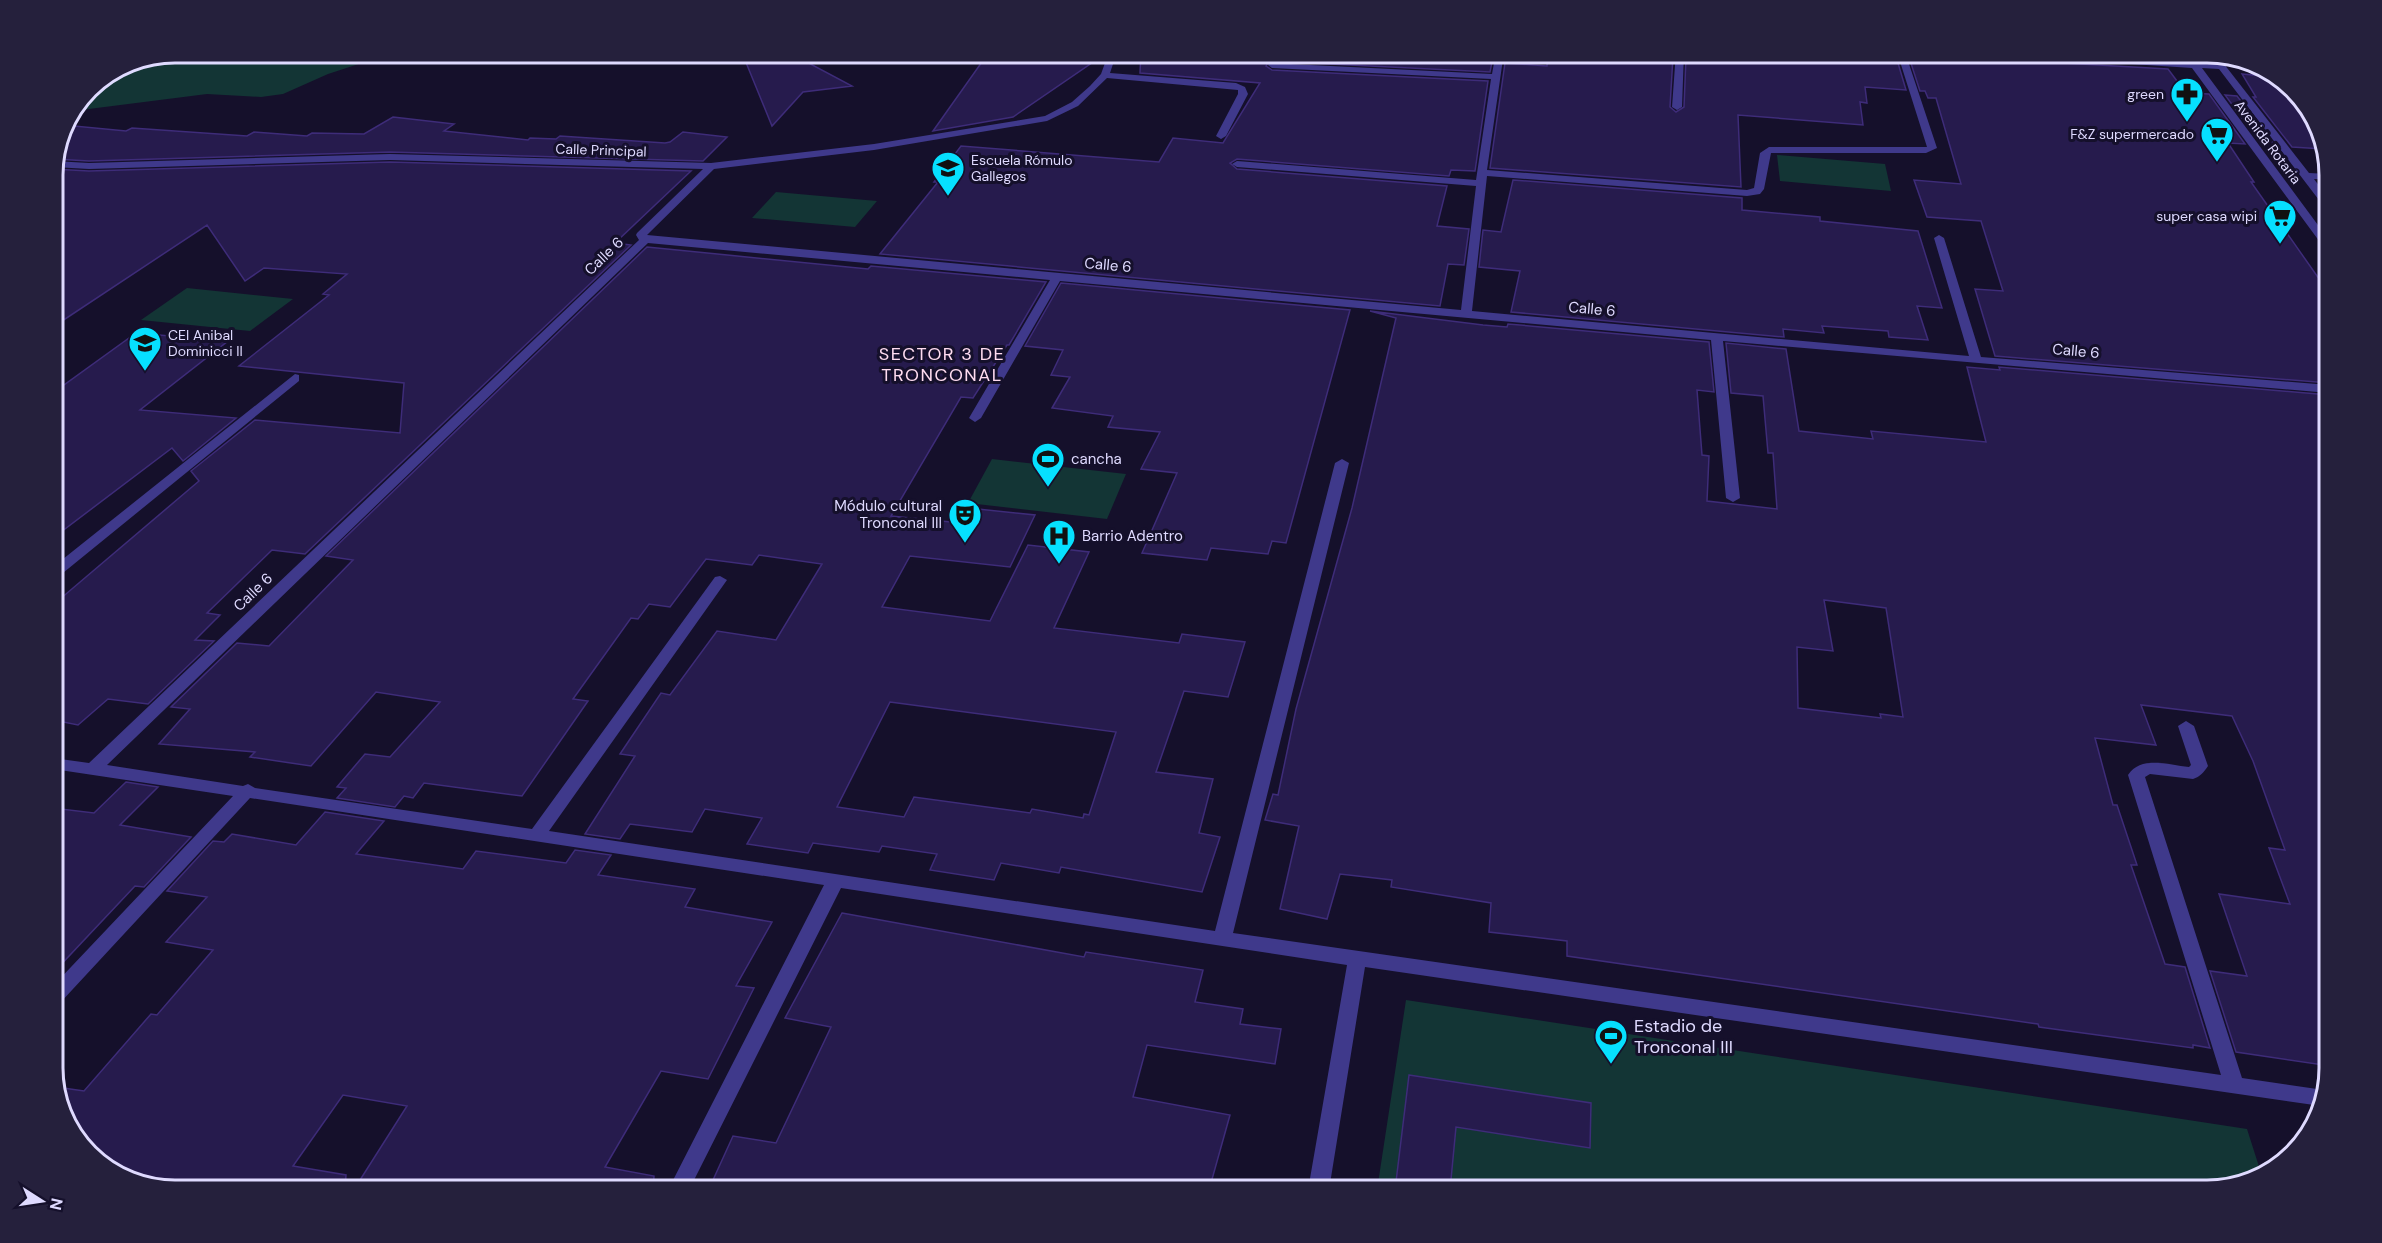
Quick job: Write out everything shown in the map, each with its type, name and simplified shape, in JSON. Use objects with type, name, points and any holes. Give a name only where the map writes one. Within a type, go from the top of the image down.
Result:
[{"type":"street","name":"Calle Principal","points":[[63,165],[89,166],[390,157],[711,166],[874,147],[1047,118],[1075,104],[1105,75],[1109,63]]},
{"type":"street","points":[[1466,314],[1481,178],[1498,63]]},
{"type":"street","points":[[1677,107],[1679,63]]},
{"type":"street","points":[[1237,164],[1747,193],[1758,189],[1765,153],[1769,150],[1923,151],[1932,148],[1905,63]]},
{"type":"street","points":[[2150,63],[2222,67]]},
{"type":"street","name":"Avenida Rotaria","points":[[2192,63],[2319,234]]},
{"type":"street","name":"Avenida Rotaria","points":[[2219,64],[2319,194]]},
{"type":"street","points":[[1272,65],[1495,77]]},
{"type":"street","points":[[1105,75],[1236,86],[1242,89],[1243,94],[1221,136]]},
{"type":"street","points":[[645,240],[641,234],[711,166]]},
{"type":"street","points":[[2306,176],[2319,177]]},
{"type":"street","points":[[1939,238],[1976,360]]},
{"type":"street","name":"Calle 6","points":[[93,769],[645,240],[1976,360],[2319,388]]},
{"type":"street","points":[[975,418],[1057,278]]},
{"type":"street","points":[[1717,336],[1733,498]]},
{"type":"street","points":[[63,566],[295,378]]},
{"type":"street","points":[[1222,939],[1342,463]]},
{"type":"street","points":[[538,834],[720,580]]},
{"type":"street","points":[[2186,726],[2200,766],[2193,773],[2147,768],[2136,775],[2234,1084]]},
{"type":"street","points":[[63,764],[248,790],[1222,939],[2315,1097]]},
{"type":"street","points":[[63,987],[248,790]]},
{"type":"street","points":[[684,1180],[836,879]]},
{"type":"street","points":[[1320,1180],[1358,959]]},
{"type":"green space","points":[[362,63],[328,74],[283,94],[261,97],[207,94],[84,110],[101,91],[119,78],[139,69],[160,64]]},
{"type":"green space","points":[[1777,155],[1885,164],[1891,191],[1780,181]]},
{"type":"green space","points":[[776,192],[877,201],[855,227],[752,218]]},
{"type":"green space","points":[[187,288],[293,299],[250,331],[141,320]]},
{"type":"green space","name":"cancha","points":[[992,459],[1126,474],[1107,519],[968,503]]},
{"type":"green space","name":"Estadio de Tronconal III","points":[[1406,1000],[2247,1129],[2259,1167],[2236,1176],[2207,1180],[1379,1180]]},
{"type":"building","points":[[746,63],[809,63],[852,86],[803,92],[772,126]]},
{"type":"building","points":[[981,63],[1092,63],[1013,117],[933,131]]},
{"type":"building","points":[[1140,63],[1268,63],[1266,66],[1272,70],[1488,81],[1475,171],[1451,170],[1449,176],[1237,159],[1230,163],[1237,169],[1447,186],[1437,226],[1469,229],[1464,265],[1448,264],[1440,306],[880,254],[938,182],[934,182],[961,146],[1159,162],[1173,138],[1223,143],[1260,83],[1140,73]]},
{"type":"building","points":[[1309,63],[1492,63],[1490,72]]},
{"type":"building","points":[[1505,63],[1547,66],[1547,63],[1673,63],[1670,107],[1676,112],[1684,107],[1686,63],[1898,63],[1906,90],[1865,87],[1867,103],[1860,102],[1863,125],[1738,115],[1741,187],[1490,168]]},
{"type":"building","points":[[1911,63],[2064,63],[2168,69],[2186,93],[2209,94],[2245,144],[2228,143],[2254,182],[2251,182],[2319,279],[2319,382],[1995,356],[1975,289],[2003,291],[1981,221],[1927,217],[1914,180],[1961,184],[1936,98],[1928,98],[1925,91],[1920,91]]},
{"type":"building","points":[[2242,74],[2258,75],[2281,91],[2291,101],[2307,125],[2316,149],[2292,147],[2253,97],[2256,97]]},
{"type":"building","points":[[2225,95],[2237,96],[2275,146],[2262,145]]},
{"type":"building","points":[[393,117],[454,124],[444,131],[528,140],[530,138],[556,139],[560,136],[665,143],[683,132],[727,137],[703,161],[390,152],[89,161],[64,160],[75,126],[126,131],[132,128],[247,136],[254,132],[307,136],[312,133],[364,134]]},
{"type":"building","points":[[390,162],[691,171],[615,243],[631,245],[305,554],[272,550],[207,613],[220,615],[195,640],[214,641],[148,704],[108,699],[78,725],[63,722],[63,597],[199,481],[191,471],[255,420],[400,433],[404,383],[239,366],[329,295],[323,294],[347,274],[264,268],[245,281],[207,225],[63,320],[63,170],[89,171]]},
{"type":"building","points":[[1513,180],[1742,198],[1742,210],[1820,217],[1820,221],[1918,231],[1942,308],[1917,306],[1928,340],[1889,337],[1888,331],[1822,326],[1824,333],[1783,329],[1784,337],[1511,312],[1520,271],[1479,267],[1483,230],[1501,232]]},
{"type":"building","points":[[647,247],[868,269],[871,266],[1046,282],[1009,345],[973,398],[961,397],[891,516],[971,524],[978,509],[1035,515],[1010,567],[910,556],[882,607],[990,621],[1028,545],[1089,552],[1054,628],[1179,643],[1182,634],[1245,642],[1228,697],[1184,691],[1156,772],[1213,779],[1199,833],[1220,837],[1202,892],[1061,867],[1059,873],[1001,863],[994,880],[930,870],[937,854],[882,846],[879,852],[813,843],[808,853],[747,844],[762,818],[705,809],[692,832],[630,824],[620,839],[585,834],[635,756],[620,754],[661,693],[670,695],[717,631],[776,640],[822,564],[759,555],[752,565],[706,559],[670,607],[649,604],[638,619],[631,618],[573,699],[588,701],[522,796],[424,783],[413,798],[404,796],[395,807],[337,798],[346,788],[337,787],[365,754],[390,757],[440,702],[376,692],[311,766],[250,757],[255,752],[159,744],[190,709],[171,707],[237,643],[269,646],[353,560],[326,556]],"holes":[[[890,702],[1116,732],[1089,815],[1084,814],[1083,818],[1032,809],[1030,813],[914,797],[904,817],[837,807]]]},
{"type":"building","points":[[1061,283],[1350,310],[1286,543],[1272,541],[1268,554],[1211,548],[1207,560],[1142,553],[1177,473],[1141,469],[1160,432],[1108,427],[1113,416],[1052,408],[1070,377],[1051,375],[1063,350],[1025,346]]},
{"type":"building","points":[[1370,311],[1483,325],[1507,327],[1508,324],[1709,342],[1714,392],[1697,390],[1702,455],[1709,456],[1707,501],[1777,509],[1773,453],[1768,453],[1763,396],[1731,393],[1726,343],[1786,349],[1799,431],[1873,439],[1871,431],[1986,442],[1967,367],[2000,370],[1999,367],[2319,394],[2319,1064],[2236,1052],[2210,971],[2247,976],[2219,894],[2290,904],[2269,848],[2285,850],[2253,761],[2232,716],[2141,705],[2156,745],[2095,738],[2113,805],[2117,805],[2137,865],[2131,865],[2165,964],[2185,967],[2210,1048],[2193,1045],[2193,1048],[2039,1027],[2038,1024],[1567,956],[1567,941],[1489,932],[1491,903],[1391,887],[1392,880],[1340,874],[1327,919],[1280,909],[1299,826],[1265,820],[1273,794],[1278,795],[1296,709],[1352,508],[1396,318]],"holes":[[[1824,600],[1886,608],[1903,717],[1880,714],[1881,718],[1798,708],[1797,647],[1833,651]]]},
{"type":"building","points":[[136,333],[228,341],[140,410],[236,418],[183,461],[172,448],[63,530],[63,386]]},
{"type":"building","points":[[126,782],[158,787],[120,825],[191,837],[144,887],[135,886],[63,962],[63,809],[94,813]]},
{"type":"building","points":[[325,812],[384,821],[356,854],[463,869],[476,851],[566,863],[575,850],[611,855],[598,875],[695,889],[685,907],[772,922],[736,986],[754,988],[708,1079],[661,1071],[605,1167],[654,1176],[654,1180],[360,1180],[407,1106],[343,1095],[293,1166],[346,1175],[346,1180],[160,1179],[125,1168],[101,1152],[91,1142],[75,1118],[65,1088],[84,1091],[151,1014],[157,1015],[213,950],[166,942],[207,897],[167,891],[213,841],[224,842],[232,834],[296,845]]},
{"type":"building","points":[[842,913],[1084,957],[1086,952],[1203,970],[1195,1002],[1243,1009],[1240,1024],[1281,1029],[1275,1064],[1147,1045],[1133,1097],[1230,1115],[1212,1180],[713,1180],[733,1136],[776,1143],[831,1027],[785,1018]]},
{"type":"building","points":[[1409,1075],[1591,1103],[1590,1148],[1456,1127],[1451,1180],[1396,1180]]},
{"type":"place","name":"green","points":[[2187,123]]},
{"type":"place","name":"F&Z supermercado","points":[[2217,163]]},
{"type":"place","name":"Escuela Rómulo Gallegos","points":[[948,197]]},
{"type":"place","name":"super casa wipi","points":[[2280,245]]},
{"type":"place","name":"CEI Anibal Dominicci II","points":[[145,372]]},
{"type":"place","name":"cancha","points":[[1048,488]]},
{"type":"place","name":"Módulo cultural Tronconal III","points":[[965,544]]},
{"type":"place","name":"Barrio Adentro","points":[[1059,565]]},
{"type":"place","name":"Estadio de Tronconal III","points":[[1611,1065]]},
{"type":"district","name":"SECTOR 3 DE TRONCONAL","points":[[942,364]]}]
